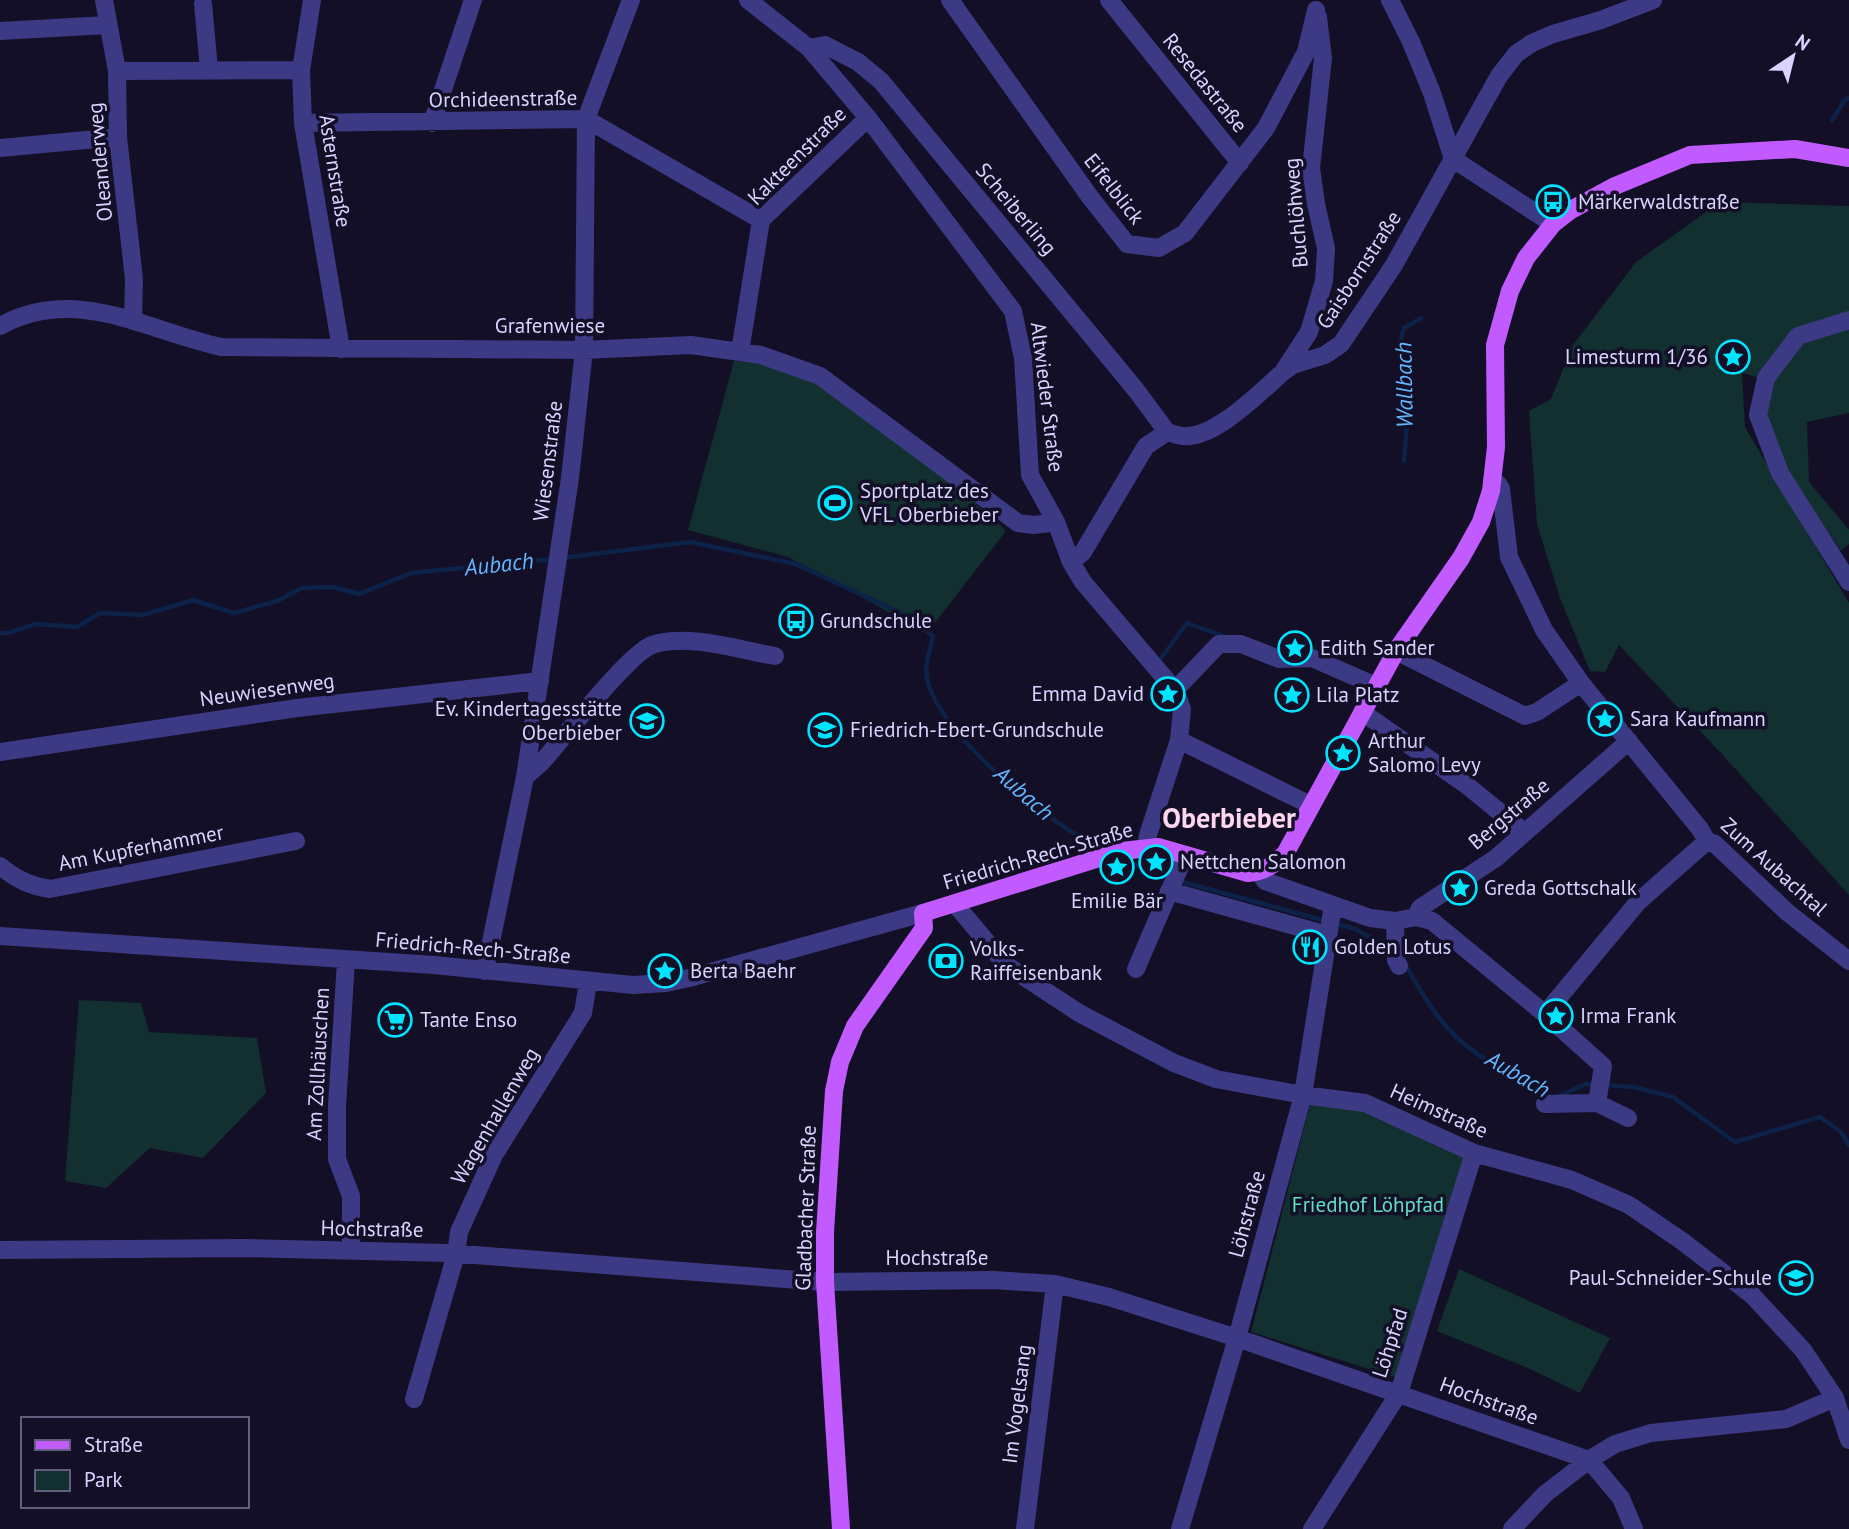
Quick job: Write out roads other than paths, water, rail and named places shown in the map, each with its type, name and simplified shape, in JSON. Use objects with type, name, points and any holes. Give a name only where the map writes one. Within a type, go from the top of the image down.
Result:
[{"type":"main road","points":[[1259,872],[1273,865],[1285,854],[1396,650],[1474,536],[1488,505],[1496,447],[1495,345],[1515,280],[1526,258],[1553,224],[1571,210],[1615,186],[1690,155],[1795,149],[1849,158]]},
{"type":"main road","name":"Friedrich-Rech-Straße","points":[[923,913],[1093,860],[1146,847],[1158,847],[1236,871],[1259,872]]},
{"type":"main road","name":"Gladbacher Straße","points":[[841,1529],[825,1282],[828,1156],[834,1091],[841,1062],[855,1026],[924,928],[923,913]]},
{"type":"street","name":"Oleanderweg","points":[[104,0],[117,71],[118,137],[134,279],[133,321]]},
{"type":"street","name":"Asternstraße","points":[[312,0],[301,70],[303,123],[341,349]]},
{"type":"street","points":[[432,123],[473,0]]},
{"type":"street","name":"Wiesenstraße","points":[[485,971],[525,777],[556,575],[584,350],[586,119],[631,0]]},
{"type":"street","name":"Altwieder Straße","points":[[748,0],[809,48],[868,118],[1013,311],[1023,358],[1030,475],[1056,522],[1072,562],[1105,610],[1149,657],[1175,690],[1182,709],[1179,740],[1146,847]]},
{"type":"street","name":"Eifelblick","points":[[950,0],[1090,197],[1127,244],[1160,248],[1185,233],[1266,128],[1306,52],[1314,5]]},
{"type":"street","name":"Resedastraße","points":[[1109,0],[1240,163]]},
{"type":"street","points":[[1390,0],[1432,93],[1453,159],[1553,224]]},
{"type":"street","name":"Gaisbornstraße","points":[[1167,432],[1184,437],[1203,433],[1227,419],[1293,365],[1325,355],[1341,344],[1394,265],[1499,76],[1516,54],[1553,34],[1601,20],[1653,0]]},
{"type":"street","points":[[203,4],[209,69]]},
{"type":"street","name":"Buchlöhweg","points":[[1283,372],[1309,332],[1324,281],[1326,248],[1311,168],[1323,58],[1320,20],[1314,5]]},
{"type":"street","points":[[0,31],[107,25]]},
{"type":"street","name":"Scheiberling","points":[[809,48],[825,46],[858,62],[881,81],[1136,390],[1167,432]]},
{"type":"street","points":[[117,71],[301,70]]},
{"type":"street","name":"Kakteenstraße","points":[[740,352],[761,220],[868,118]]},
{"type":"street","name":"Orchideenstraße","points":[[303,123],[586,119],[761,220]]},
{"type":"street","points":[[0,148],[118,137]]},
{"type":"street","name":"Grafenwiese","points":[[0,326],[10,320],[52,310],[100,311],[221,348],[584,350],[691,345],[740,352],[771,358],[820,376],[1018,523],[1034,525],[1056,522]]},
{"type":"street","points":[[1849,320],[1798,336],[1766,377],[1758,415],[1780,473],[1849,582]]},
{"type":"street","points":[[1072,562],[1083,552],[1146,446],[1167,432]]},
{"type":"street","name":"Zum Aubachtal","points":[[1492,480],[1499,484],[1501,489],[1510,558],[1544,630],[1581,682],[1707,841],[1715,844],[1787,912],[1849,961]]},
{"type":"street","points":[[525,777],[541,763],[631,660],[651,646],[696,642],[775,656]]},
{"type":"street","points":[[1175,690],[1219,644],[1241,644],[1279,659],[1312,658],[1376,686]]},
{"type":"street","points":[[1396,650],[1525,716],[1537,712],[1581,682]]},
{"type":"street","name":"Neuwiesenweg","points":[[0,752],[297,708],[540,681]]},
{"type":"street","points":[[1362,712],[1469,787],[1524,832]]},
{"type":"street","points":[[1179,740],[1310,805]]},
{"type":"street","name":"Bergstraße","points":[[1416,918],[1420,908],[1496,858],[1629,741]]},
{"type":"street","name":"Am Kupferhammer","points":[[0,866],[15,878],[34,887],[50,889],[296,841]]},
{"type":"street","points":[[1545,1014],[1638,902],[1707,841]]},
{"type":"street","points":[[1136,968],[1185,855]]},
{"type":"street","points":[[1259,872],[1265,881],[1330,921]]},
{"type":"street","points":[[1172,884],[1330,921],[1370,918],[1395,921],[1416,918],[1432,921],[1545,1014],[1603,1066],[1597,1103]]},
{"type":"street","name":"Heimstraße","points":[[955,904],[1006,965],[1079,1013],[1184,1067],[1216,1079],[1365,1103],[1474,1153],[1572,1180],[1629,1205],[1682,1241],[1752,1295],[1804,1350],[1835,1398],[1849,1440]]},
{"type":"street","name":"Friedrich-Rech-Straße","points":[[0,936],[346,960],[633,985],[666,983],[923,913]]},
{"type":"street","name":"Löhstraße","points":[[1180,1529],[1237,1338],[1303,1094],[1330,921]]},
{"type":"street","points":[[1395,921],[1397,956]]},
{"type":"street","name":"Am Zollhäuschen","points":[[346,960],[337,1106],[337,1158],[351,1196],[351,1251]]},
{"type":"street","name":"Wagenhallenweg","points":[[414,1399],[456,1254],[459,1232],[494,1155],[583,1013],[588,982]]},
{"type":"street","points":[[1545,1104],[1597,1103],[1628,1118]]},
{"type":"street","name":"Löhpfad","points":[[1312,1529],[1399,1393],[1474,1153]]},
{"type":"street","name":"Hochstraße","points":[[0,1249],[244,1248],[456,1254],[825,1282],[993,1280],[1055,1284],[1109,1297],[1237,1338],[1589,1460]]},
{"type":"street","name":"Im Vogelsang","points":[[1025,1529],[1055,1284]]},
{"type":"street","points":[[1512,1529],[1545,1494],[1615,1444],[1651,1433],[1786,1419],[1835,1398]]},
{"type":"street","points":[[1589,1460],[1620,1498],[1634,1529]]},
{"type":"waterway","name":"Wallbach","points":[[1832,120],[1849,98]]},
{"type":"waterway","name":"Wallbach","points":[[1404,461],[1407,414],[1401,345],[1404,328],[1421,318]]},
{"type":"waterway","name":"Aubach","points":[[561,558],[690,542],[796,564],[905,615],[933,636],[927,662],[927,678],[935,700],[951,725],[1000,776],[1028,800],[1082,839],[1103,850]]},
{"type":"waterway","name":"Aubach","points":[[0,633],[36,624],[77,627],[100,613],[143,615],[193,600],[234,613],[277,601],[302,588],[333,587],[359,594],[411,573],[553,559]]},
{"type":"waterway","name":"Wallbach","points":[[1159,661],[1187,623],[1223,636]]},
{"type":"waterway","name":"Aubach","points":[[1120,859],[1171,878]]},
{"type":"waterway","name":"Aubach","points":[[1179,881],[1326,921]]},
{"type":"waterway","name":"Aubach","points":[[1334,923],[1355,929],[1390,948]]},
{"type":"waterway","name":"Aubach","points":[[1405,964],[1434,1011],[1455,1036],[1488,1061],[1551,1097]]},
{"type":"waterway","name":"Aubach","points":[[1559,1096],[1586,1084],[1597,1085]]},
{"type":"waterway","name":"Aubach","points":[[1605,1085],[1634,1087],[1673,1097],[1735,1142],[1820,1117],[1841,1132],[1849,1145]]},
{"type":"place","name":"Märkerwaldstraße","points":[[1553,202]]},
{"type":"place","name":"Limesturm 1/36","points":[[1733,357]]},
{"type":"place","name":"Sportplatz des VFL Oberbieber","points":[[835,503]]},
{"type":"place","name":"Grundschule","points":[[796,621]]},
{"type":"place","name":"Edith Sander","points":[[1295,648]]},
{"type":"place","name":"Emma David","points":[[1168,694]]},
{"type":"place","name":"Lila Platz","points":[[1292,695]]},
{"type":"place","name":"Sara Kaufmann","points":[[1605,719]]},
{"type":"place","name":"Ev. Kindertagesstätte Oberbieber","points":[[647,721]]},
{"type":"place","name":"Friedrich-Ebert-Grundschule","points":[[825,730]]},
{"type":"place","name":"Arthur Salomo Levy","points":[[1343,753]]},
{"type":"place","name":"Nettchen Salomon","points":[[1156,862]]},
{"type":"place","name":"Emilie Bär","points":[[1117,867]]},
{"type":"place","name":"Greda Gottschalk","points":[[1460,888]]},
{"type":"place","name":"Golden Lotus","points":[[1310,947]]},
{"type":"place","name":"Volks- Raiffeisenbank","points":[[946,961]]},
{"type":"place","name":"Berta Baehr","points":[[665,971]]},
{"type":"place","name":"Irma Frank","points":[[1556,1016]]},
{"type":"place","name":"Tante Enso","points":[[395,1020]]},
{"type":"place","name":"Paul-Schneider-Schule","points":[[1796,1278]]},
{"type":"district","name":"Oberbieber","points":[[1229,818]]},
{"type":"park label","name":"Friedhof Löhpfad","points":[[1368,1205]]}]
